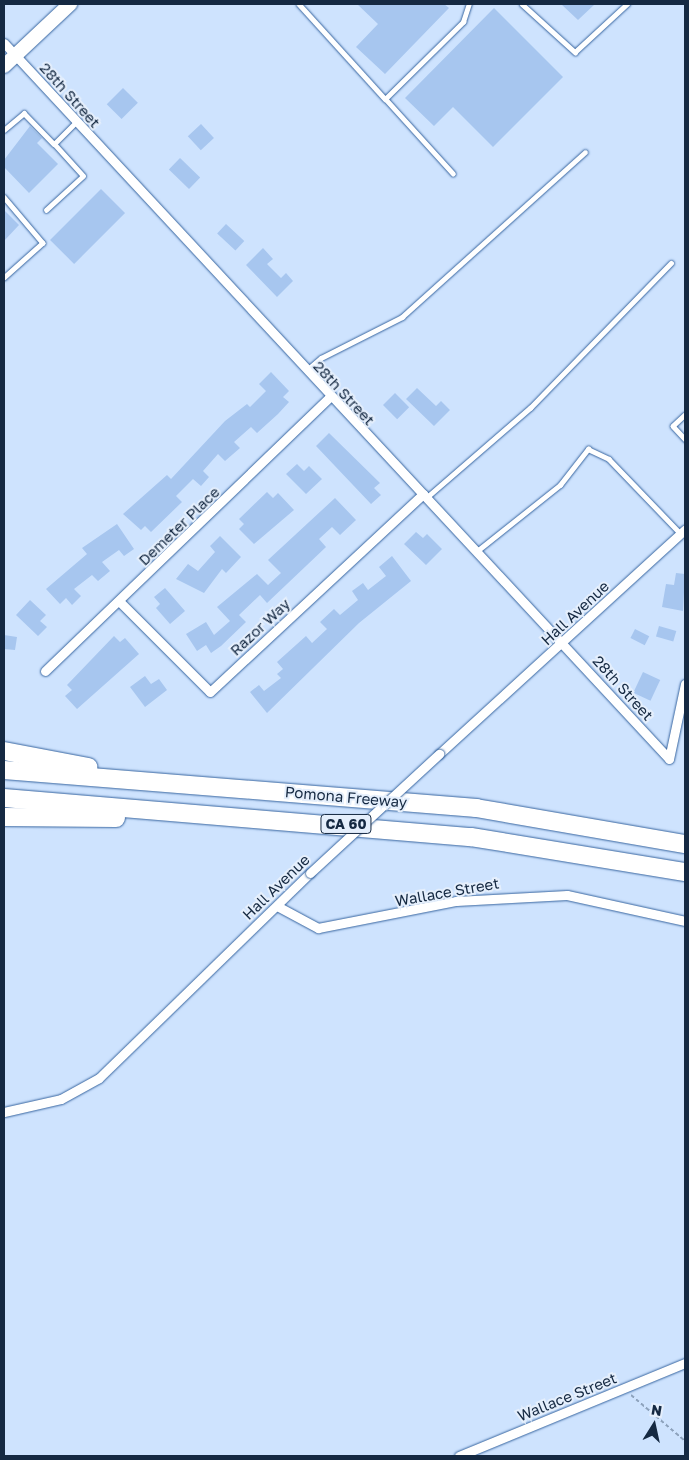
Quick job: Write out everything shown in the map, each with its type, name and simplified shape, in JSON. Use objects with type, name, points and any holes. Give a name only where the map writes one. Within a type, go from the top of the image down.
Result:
[{"type":"highway","points":[[4,751],[139,779]]},
{"type":"highway","name":"Pomona Freeway","points":[[4,770],[139,779],[476,808],[685,844]]},
{"type":"highway","name":"Pomona Freeway","points":[[4,798],[255,820],[327,822],[471,837],[685,872]]},
{"type":"highway","points":[[4,817],[255,820]]},
{"type":"main road","points":[[4,66],[70,4]]},
{"type":"street","name":"28th Street","points":[[4,43],[329,398],[564,643],[669,759],[685,684]]},
{"type":"street","name":"Demeter Place","points":[[45,671],[120,602],[329,398]]},
{"type":"street","name":"Razor Way","points":[[120,602],[210,692],[425,496]]},
{"type":"street","name":"Hall Avenue","points":[[4,1112],[61,1099],[99,1078],[310,873],[439,754],[564,643],[683,532]]},
{"type":"street","name":"Wallace Street","points":[[277,906],[318,928],[456,901],[567,895],[685,921]]},
{"type":"street","name":"Wallace Street","points":[[459,1456],[685,1363]]},
{"type":"lane","points":[[299,4],[453,174]]},
{"type":"lane","points":[[385,99],[463,22],[469,4]]},
{"type":"lane","points":[[522,4],[575,52],[627,4]]},
{"type":"lane","points":[[4,130],[24,113],[83,176],[46,210]]},
{"type":"lane","points":[[54,144],[76,122]]},
{"type":"lane","points":[[305,372],[320,358],[402,317],[585,152]]},
{"type":"lane","points":[[4,197],[43,242],[4,278]]},
{"type":"lane","points":[[425,496],[530,408],[670,263]]},
{"type":"lane","points":[[685,415],[674,426],[685,439]]},
{"type":"lane","points":[[477,551],[560,485],[588,449],[609,459],[683,532]]},
{"type":"path","points":[[624,1389],[685,1441]]},
{"type":"building","points":[[357,4],[444,4],[449,8],[385,74],[356,47],[378,24]]},
{"type":"building","points":[[561,4],[595,4],[578,20]]},
{"type":"building","points":[[494,8],[563,77],[493,147],[453,107],[434,126],[405,98]]},
{"type":"building","points":[[123,88],[138,103],[122,119],[107,104]]},
{"type":"building","points":[[201,124],[214,138],[201,150],[188,136]]},
{"type":"building","points":[[30,126],[42,138],[37,143],[58,164],[29,193],[4,167],[4,160]]},
{"type":"building","points":[[180,158],[200,177],[189,189],[169,170]]},
{"type":"building","points":[[101,189],[125,213],[74,264],[50,240]]},
{"type":"building","points":[[4,210],[19,225],[4,241]]},
{"type":"building","points":[[226,224],[244,241],[235,251],[217,234]]},
{"type":"building","points":[[263,248],[273,259],[267,264],[281,278],[286,273],[293,281],[277,297],[246,265]]},
{"type":"building","points":[[271,372],[289,391],[283,397],[289,402],[278,414],[257,433],[251,427],[234,442],[240,448],[225,461],[218,454],[203,471],[209,477],[201,486],[193,479],[176,496],[182,502],[151,532],[145,526],[141,530],[123,514],[167,475],[171,479],[225,421],[247,404],[250,407],[266,391],[259,384]]},
{"type":"building","points":[[417,388],[436,406],[441,401],[450,410],[434,426],[406,399]]},
{"type":"building","points":[[395,393],[409,407],[397,419],[383,405]]},
{"type":"building","points":[[329,433],[380,483],[374,488],[381,495],[371,504],[316,446]]},
{"type":"building","points":[[297,464],[304,471],[309,466],[322,479],[306,494],[286,474]]},
{"type":"building","points":[[267,492],[273,498],[278,493],[294,510],[254,544],[239,529],[244,524],[239,519]]},
{"type":"building","points":[[335,498],[356,520],[340,535],[332,527],[319,539],[326,547],[267,603],[260,595],[239,615],[246,622],[221,646],[211,653],[206,645],[197,651],[186,634],[206,622],[214,635],[230,621],[217,607],[257,574],[268,585],[281,573],[268,560]]},
{"type":"building","points":[[117,524],[134,549],[124,556],[119,550],[102,562],[110,571],[98,581],[92,575],[74,589],[81,596],[72,605],[66,598],[60,604],[46,589],[87,554],[82,548]]},
{"type":"building","points":[[416,532],[423,538],[427,534],[442,549],[426,565],[404,544]]},
{"type":"building","points":[[220,536],[241,557],[226,573],[222,569],[204,593],[176,579],[188,564],[198,571],[215,552],[210,546]]},
{"type":"building","points":[[392,556],[411,581],[359,623],[267,713],[250,692],[259,685],[264,691],[281,678],[277,674],[283,669],[277,662],[306,636],[312,643],[327,629],[320,622],[334,609],[340,615],[358,600],[352,591],[363,583],[368,590],[386,576],[379,567]]},
{"type":"building","points":[[676,573],[685,574],[683,611],[662,607],[666,584],[674,585]]},
{"type":"building","points":[[165,588],[185,611],[170,624],[156,608],[160,604],[154,597]]},
{"type":"building","points":[[30,600],[46,615],[40,621],[47,627],[38,636],[16,615]]},
{"type":"building","points":[[659,626],[676,631],[673,642],[656,637]]},
{"type":"building","points":[[635,629],[649,636],[645,645],[630,638]]},
{"type":"building","points":[[4,635],[17,637],[15,650],[4,649]]},
{"type":"building","points":[[114,636],[120,642],[125,638],[139,654],[77,709],[65,696],[72,690],[67,685]]},
{"type":"building","points":[[643,672],[660,680],[650,701],[633,693]]},
{"type":"building","points":[[145,676],[151,684],[159,679],[167,690],[145,707],[130,687]]}]
